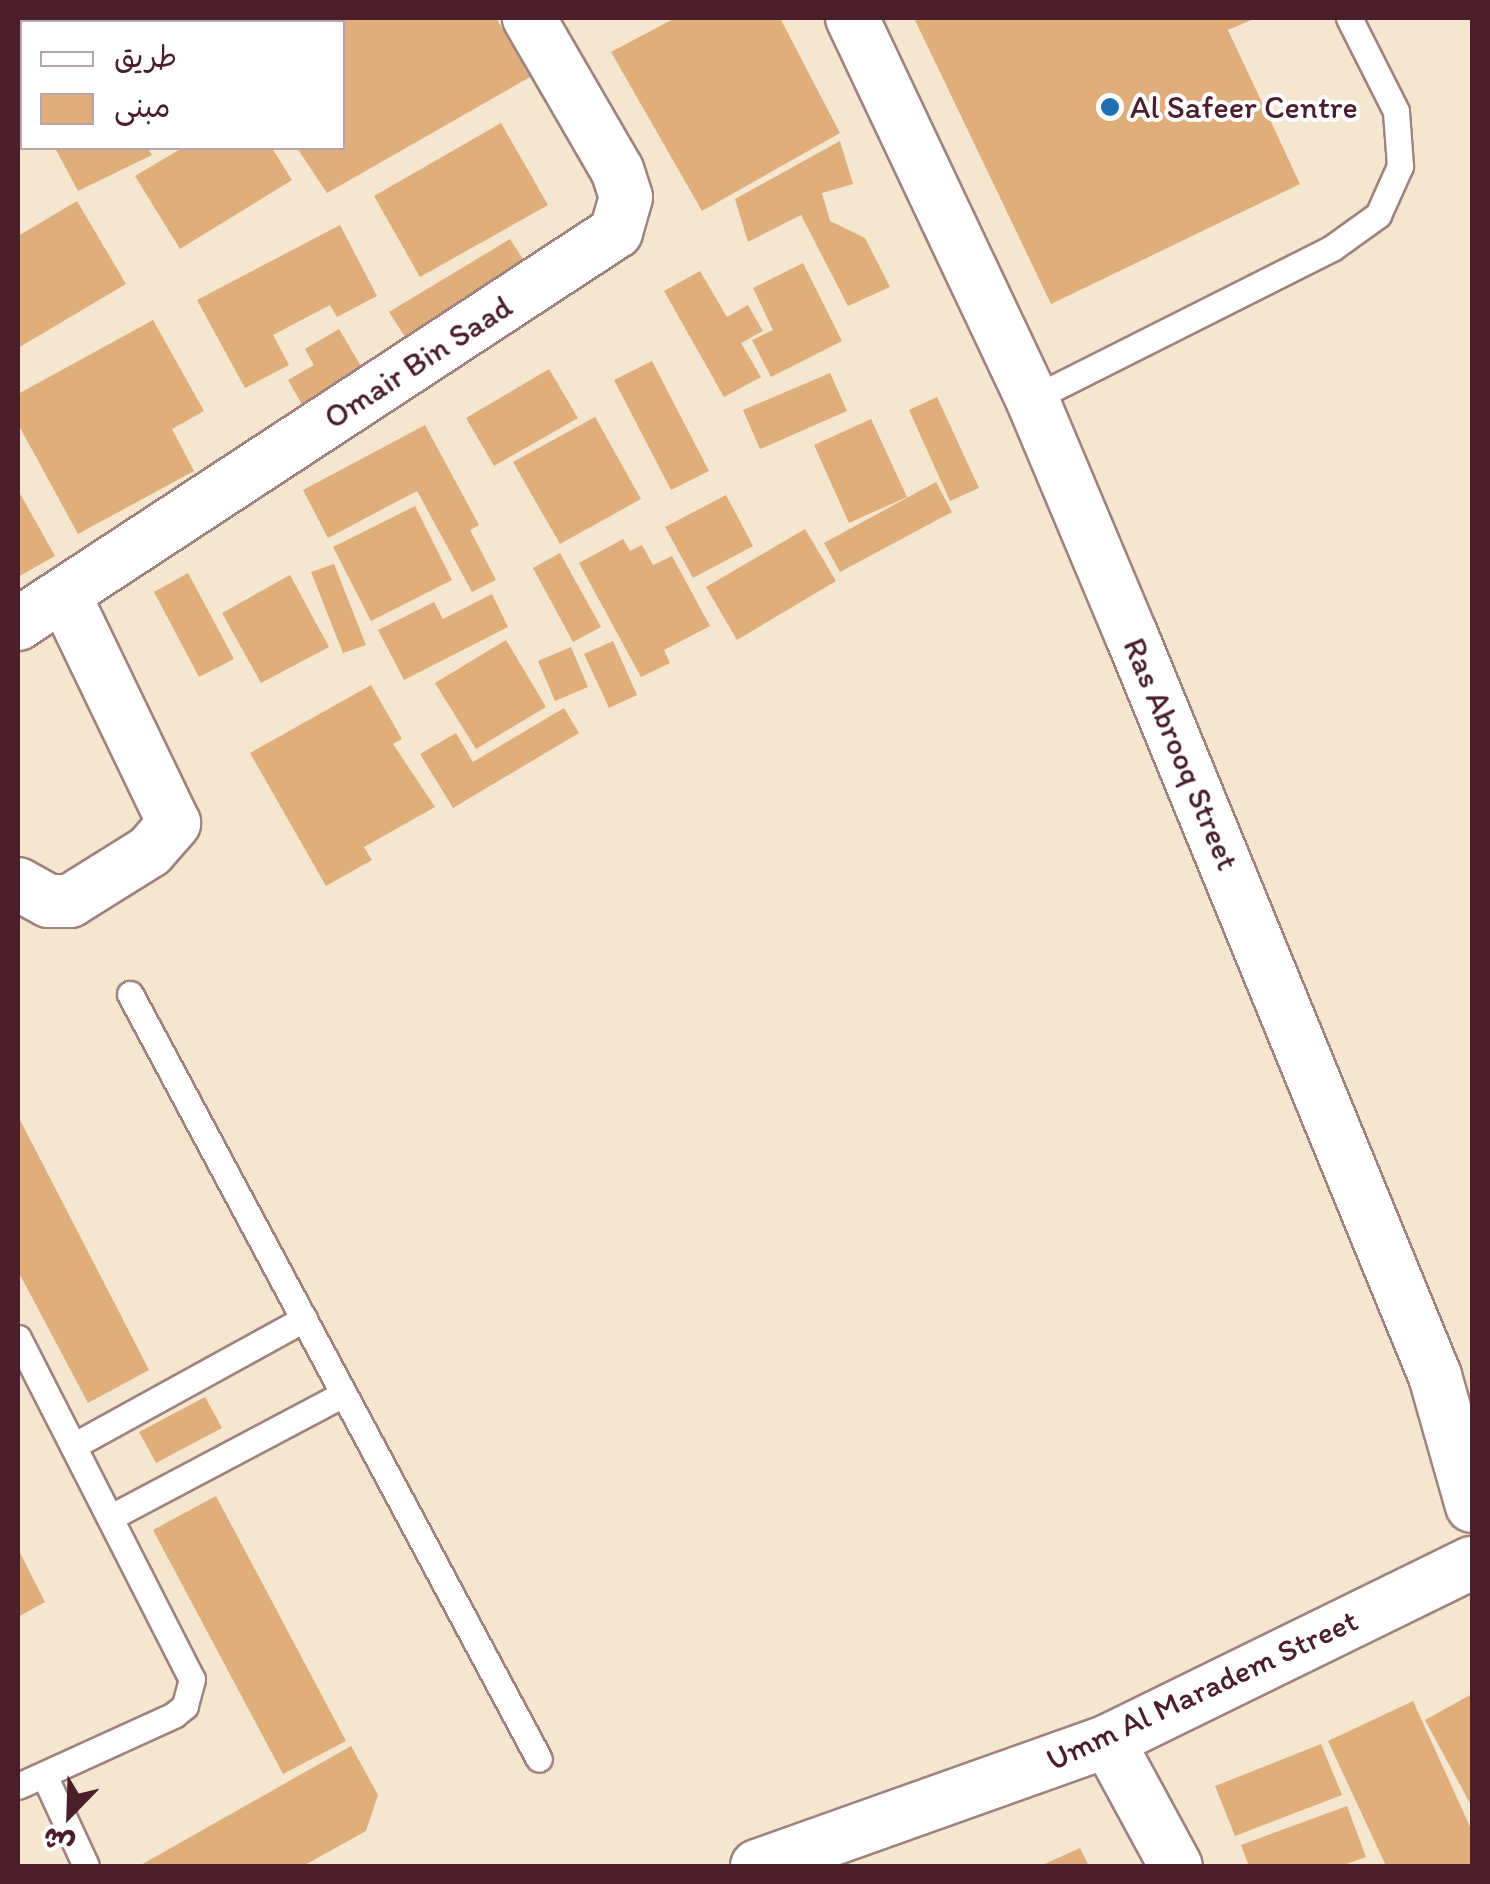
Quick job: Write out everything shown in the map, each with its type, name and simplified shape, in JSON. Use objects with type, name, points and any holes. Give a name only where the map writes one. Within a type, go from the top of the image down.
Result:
[{"type":"street","name":"Omair Bin Saad","points":[[18,624],[616,232],[626,197],[616,170],[529,18]]},
{"type":"street","name":"Ras Abrooq Street","points":[[852,18],[1032,399],[1407,1304],[1472,1506]]},
{"type":"street","points":[[20,890],[70,902],[94,891],[150,851],[174,823],[70,605]]},
{"type":"street","name":"Umm Al Maradem Street","points":[[757,1866],[1108,1740],[1472,1563]]},
{"type":"street","points":[[1108,1740],[1176,1866]]},
{"type":"lane","points":[[1032,399],[1332,248],[1378,215],[1400,166],[1396,111],[1349,18]]},
{"type":"lane","points":[[130,994],[539,1759]]},
{"type":"lane","points":[[73,1446],[304,1319]]},
{"type":"lane","points":[[18,1338],[188,1664],[191,1694],[174,1716],[18,1786]]},
{"type":"lane","points":[[110,1517],[344,1394]]},
{"type":"lane","points":[[44,1775],[86,1866]]},
{"type":"building","points":[[18,18],[121,18],[20,20],[18,77]]},
{"type":"building","points":[[331,18],[496,18],[530,77],[327,193],[298,150],[345,150],[345,20]]},
{"type":"building","points":[[675,18],[780,18],[840,133],[702,211],[611,52]]},
{"type":"building","name":"Al Safeer Centre","points":[[914,18],[1256,18],[1228,30],[1300,184],[1051,304]]},
{"type":"building","points":[[501,123],[548,205],[420,277],[374,196]]},
{"type":"building","points":[[840,141],[853,184],[822,193],[830,221],[865,238],[890,287],[848,306],[801,215],[748,242],[735,199]]},
{"type":"building","points":[[56,150],[149,150],[152,155],[78,191]]},
{"type":"building","points":[[179,150],[273,150],[292,180],[180,249],[135,176]]},
{"type":"building","points":[[77,201],[126,284],[18,348],[18,236]]},
{"type":"building","points":[[340,225],[377,296],[337,317],[330,305],[273,335],[289,365],[245,388],[197,300]]},
{"type":"building","points":[[510,239],[532,273],[411,346],[389,312]]},
{"type":"building","points":[[803,263],[842,341],[771,377],[752,340],[773,330],[753,288]]},
{"type":"building","points":[[700,271],[727,317],[748,305],[763,331],[741,343],[761,377],[724,397],[664,291]]},
{"type":"building","points":[[153,320],[204,411],[172,429],[194,471],[78,534],[18,424],[18,394]]},
{"type":"building","points":[[339,329],[365,373],[304,408],[288,380],[314,365],[305,349]]},
{"type":"building","points":[[652,361],[709,471],[671,490],[614,380]]},
{"type":"building","points":[[549,369],[578,418],[494,466],[466,418]]},
{"type":"building","points":[[830,373],[847,411],[760,449],[743,410]]},
{"type":"building","points":[[937,397],[979,488],[950,501],[909,410]]},
{"type":"building","points":[[595,417],[641,499],[560,544],[513,462]]},
{"type":"building","points":[[871,419],[907,497],[849,523],[814,445]]},
{"type":"building","points":[[425,425],[479,525],[470,530],[496,580],[472,592],[417,491],[328,538],[303,490]]},
{"type":"building","points":[[936,482],[952,512],[840,572],[824,543]]},
{"type":"building","points":[[18,490],[55,556],[18,577]]},
{"type":"building","points":[[726,495],[753,546],[693,578],[665,527]]},
{"type":"building","points":[[415,506],[452,580],[371,621],[333,547]]},
{"type":"building","points":[[805,529],[836,581],[737,640],[706,587]]},
{"type":"building","points":[[623,539],[630,551],[642,545],[653,565],[672,556],[710,626],[664,650],[670,663],[641,677],[579,563]]},
{"type":"building","points":[[560,553],[601,627],[573,642],[533,568]]},
{"type":"building","points":[[334,564],[366,645],[343,653],[311,572]]},
{"type":"building","points":[[188,573],[234,659],[199,677],[154,592]]},
{"type":"building","points":[[290,575],[329,647],[261,683],[222,613]]},
{"type":"building","points":[[492,594],[508,627],[404,680],[378,630],[434,602],[443,619]]},
{"type":"building","points":[[506,640],[546,707],[476,749],[435,683]]},
{"type":"building","points":[[613,641],[637,695],[609,708],[584,654]]},
{"type":"building","points":[[571,647],[588,687],[555,701],[538,661]]},
{"type":"building","points":[[371,685],[402,739],[393,744],[435,807],[364,847],[372,860],[326,886],[250,753]]},
{"type":"building","points":[[564,708],[579,733],[453,808],[420,754],[456,733],[473,762]]},
{"type":"building","points":[[18,1116],[149,1370],[88,1403],[18,1271]]},
{"type":"building","points":[[205,1397],[222,1428],[156,1463],[139,1432]]},
{"type":"building","points":[[216,1496],[346,1741],[283,1774],[153,1530]]},
{"type":"building","points":[[18,1549],[45,1602],[18,1617]]},
{"type":"building","points":[[1472,1694],[1472,1807],[1425,1720]]},
{"type":"building","points":[[1413,1701],[1472,1831],[1472,1866],[1386,1866],[1328,1741]]},
{"type":"building","points":[[1321,1744],[1342,1795],[1235,1836],[1215,1786]]},
{"type":"building","points":[[351,1746],[378,1795],[366,1831],[303,1866],[139,1866]]},
{"type":"building","points":[[1347,1806],[1366,1857],[1341,1866],[1249,1866],[1241,1845]]},
{"type":"building","points":[[1080,1848],[1089,1866],[1040,1866]]},
{"type":"place","name":"Al Safeer Centre","points":[[1110,107]]}]
